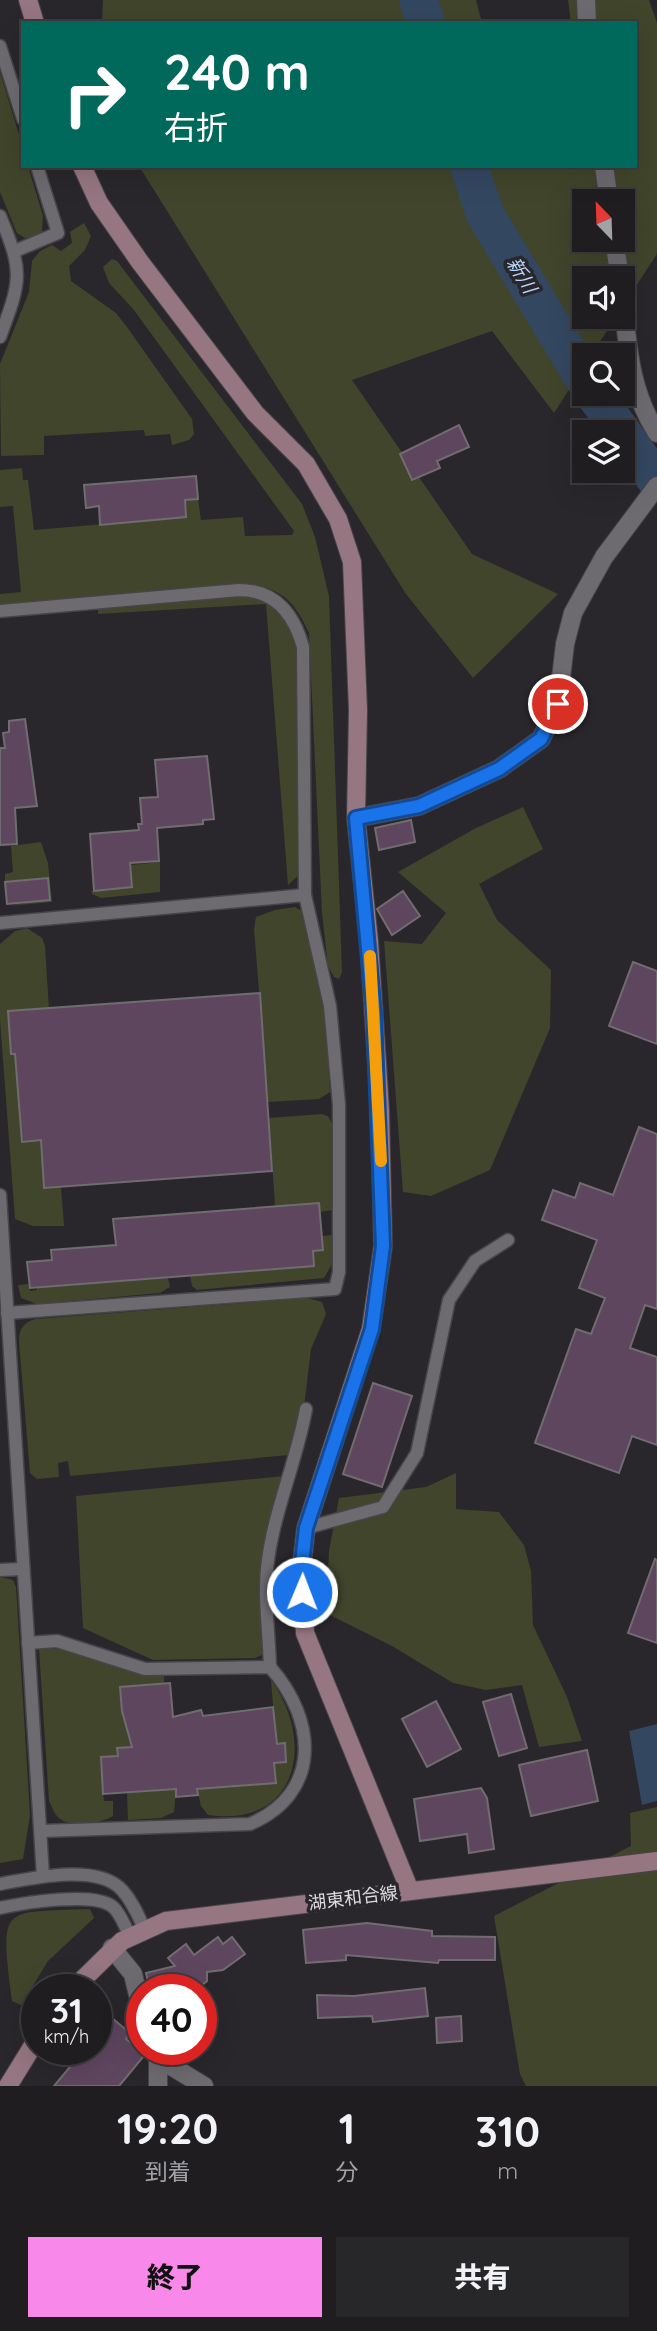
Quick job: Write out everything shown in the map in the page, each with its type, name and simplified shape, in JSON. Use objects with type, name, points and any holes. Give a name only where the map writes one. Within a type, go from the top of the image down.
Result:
[{"type":"street","points":[[28,0],[34,21]]},
{"type":"street","points":[[586,0],[587,21]]},
{"type":"street","points":[[83,168],[99,203],[119,235],[255,413],[306,464],[338,519],[352,562],[358,710],[356,818],[374,1019],[383,1246],[372,1329],[306,1528],[301,1572],[305,1633],[410,1891]]},
{"type":"street","points":[[604,168],[607,189]]},
{"type":"street","points":[[626,329],[631,372],[645,415],[657,433]]},
{"type":"street","points":[[356,818],[419,806],[499,769],[541,739],[558,704],[565,644],[573,613],[604,557],[654,489]]},
{"type":"street","name":"湖東和合線","points":[[88,1974],[113,1948],[137,1932],[182,1918],[657,1861]]},
{"type":"street","points":[[113,1948],[133,1974]]},
{"type":"street","points":[[8,2086],[21,2065]]},
{"type":"street","points":[[156,2065],[158,2086]]},
{"type":"street","points":[[173,2065],[204,2086]]},
{"type":"lane","points":[[0,46],[21,113]]},
{"type":"lane","points":[[15,251],[58,233],[38,168]]},
{"type":"lane","points":[[0,216],[15,251],[19,281],[0,337]]},
{"type":"lane","points":[[0,611],[239,590],[251,590],[285,607],[298,628],[303,647],[306,895],[330,1006],[339,1105],[339,1272],[335,1289],[7,1313]]},
{"type":"lane","points":[[0,923],[306,895]]},
{"type":"lane","points":[[0,1195],[43,1876]]},
{"type":"lane","points":[[306,1528],[383,1507],[417,1453],[449,1300],[475,1261],[508,1240]]},
{"type":"lane","points":[[41,1831],[250,1824],[271,1815],[290,1798],[302,1775],[303,1726],[293,1700],[270,1667],[266,1587],[268,1558],[301,1440],[306,1409]]},
{"type":"lane","points":[[0,1570],[23,1569]]},
{"type":"lane","points":[[27,1643],[57,1641],[145,1669],[270,1667]]},
{"type":"lane","points":[[0,1884],[43,1876],[104,1878],[121,1888],[137,1932]]},
{"type":"lane","points":[[0,1908],[21,1903],[100,1900],[114,1907],[137,1932]]},
{"type":"green space","points":[[103,0],[476,0],[481,21],[102,21]]},
{"type":"green space","points":[[568,0],[649,0],[657,23],[657,254],[635,288],[635,266],[572,266],[572,329],[608,329],[599,343],[572,343],[572,385],[554,413],[492,331],[352,380],[472,554],[558,594],[473,678],[406,594],[140,168],[637,168],[637,21],[571,21]]},
{"type":"green space","points":[[0,72],[21,141],[21,168],[29,168],[43,216],[42,232],[35,237],[25,238],[17,233],[0,192]]},
{"type":"green space","points":[[84,223],[91,236],[85,250],[69,266],[71,281],[116,313],[192,419],[194,434],[189,440],[172,445],[170,434],[145,436],[144,430],[44,436],[44,455],[1,456],[0,364],[29,292],[32,261],[40,251],[52,245],[61,251],[72,243],[70,232]]},
{"type":"green space","points":[[112,259],[117,261],[302,504],[315,537],[329,596],[342,972],[339,979],[334,977],[328,966],[322,913],[309,633],[293,605],[271,590],[249,584],[0,605],[0,594],[21,592],[13,506],[0,507],[0,470],[22,468],[23,480],[28,480],[34,530],[186,517],[185,500],[198,499],[201,520],[243,517],[245,536],[292,535],[294,531],[134,310],[109,283],[103,267]]},
{"type":"green space","points":[[245,595],[264,598],[283,614],[300,649],[302,872],[288,885],[266,604],[98,614],[98,607]]},
{"type":"green space","points":[[523,807],[543,849],[479,884],[497,920],[551,970],[550,1028],[490,1170],[431,1196],[403,1192],[384,941],[422,944],[446,913],[398,872],[476,828]]},
{"type":"green space","points":[[41,842],[48,863],[52,902],[7,906],[50,899],[48,878],[5,882],[5,874],[13,872],[11,846]]},
{"type":"green space","points":[[160,862],[160,892],[101,898],[92,894],[91,891],[131,887],[130,865]]},
{"type":"green space","points":[[295,907],[302,911],[325,1011],[330,1092],[319,1099],[268,1102],[254,929],[256,917]]},
{"type":"green space","points":[[27,928],[42,938],[45,946],[49,1009],[32,1010],[44,1187],[61,1186],[64,1226],[33,1226],[15,1219],[0,1020],[0,944],[15,931]]},
{"type":"green space","points":[[322,1114],[328,1116],[333,1126],[333,1210],[319,1212],[318,1203],[275,1206],[269,1118]]},
{"type":"green space","points":[[333,1235],[332,1264],[324,1278],[197,1290],[192,1286],[190,1276],[314,1266],[313,1251],[322,1236]]},
{"type":"green space","points":[[36,1273],[62,1286],[168,1278],[170,1287],[160,1293],[37,1304],[21,1298],[18,1285],[29,1284],[30,1291],[37,1290]]},
{"type":"green space","points":[[307,1298],[322,1302],[326,1314],[311,1349],[304,1407],[289,1455],[70,1476],[68,1461],[58,1463],[59,1477],[37,1479],[30,1473],[19,1342],[21,1330],[28,1322],[36,1319]]},
{"type":"green space","points":[[456,1473],[456,1509],[499,1512],[524,1545],[531,1571],[533,1625],[567,1697],[582,1741],[539,1747],[522,1685],[486,1690],[453,1683],[392,1646],[326,1613],[329,1551],[339,1498],[426,1487]]},
{"type":"green space","points":[[284,1476],[265,1552],[265,1649],[262,1655],[255,1658],[153,1660],[83,1628],[76,1496]]},
{"type":"green space","points":[[0,1577],[13,1580],[16,1587],[30,1815],[23,1859],[0,1863]]},
{"type":"green space","points":[[39,1649],[75,1649],[164,1673],[164,1684],[133,1746],[117,1748],[118,1756],[101,1758],[104,1801],[113,1801],[113,1816],[103,1821],[67,1822],[57,1817],[49,1801]]},
{"type":"green space","points":[[271,1680],[285,1704],[293,1729],[295,1753],[290,1776],[279,1794],[262,1808],[238,1815],[208,1815],[201,1806],[197,1789],[276,1783],[274,1763],[286,1761],[285,1744],[276,1744]]},
{"type":"green space","points":[[176,1789],[174,1812],[161,1818],[128,1820],[127,1793]]},
{"type":"green space","points":[[657,1807],[657,2086],[526,2086],[520,2074],[494,1916],[631,1846],[630,1813]]},
{"type":"green space","points":[[90,1909],[94,1918],[48,1961],[40,1974],[21,1974],[21,2005],[12,2001],[6,1946],[8,1930],[13,1920],[23,1914]]},
{"type":"water","points":[[657,1724],[657,1801],[642,1805],[629,1731]]},
{"type":"building","points":[[459,425],[469,447],[437,461],[440,468],[412,480],[400,454]]},
{"type":"building","points":[[196,476],[198,499],[185,500],[186,517],[100,525],[99,506],[86,508],[84,485]]},
{"type":"building","points":[[25,719],[37,806],[15,808],[17,844],[0,845],[0,748],[5,748],[3,733],[9,732],[9,721]]},
{"type":"building","points":[[207,756],[214,819],[203,820],[203,824],[157,828],[159,861],[130,863],[132,887],[94,891],[90,834],[139,830],[138,824],[142,824],[140,798],[158,797],[155,760]]},
{"type":"building","points":[[411,820],[415,842],[379,850],[375,828]]},
{"type":"building","points":[[48,878],[50,900],[7,904],[5,882]]},
{"type":"building","points":[[403,891],[420,916],[392,935],[377,909]]},
{"type":"building","points":[[633,962],[657,971],[657,1044],[609,1026]]},
{"type":"building","points":[[260,993],[272,1171],[44,1188],[41,1140],[22,1142],[15,1054],[11,1054],[8,1011]]},
{"type":"building","points":[[639,1127],[657,1134],[657,1309],[645,1305],[630,1348],[657,1357],[657,1445],[632,1436],[619,1473],[535,1443],[576,1329],[591,1334],[605,1298],[579,1288],[597,1240],[542,1220],[553,1190],[575,1198],[580,1183],[613,1195]]},
{"type":"building","points":[[319,1203],[323,1250],[313,1251],[314,1266],[30,1288],[27,1262],[52,1260],[51,1250],[116,1245],[113,1219]]},
{"type":"building","points":[[373,1383],[412,1396],[382,1487],[343,1474]]},
{"type":"building","points":[[655,1559],[657,1560],[657,1643],[628,1633]]},
{"type":"building","points":[[170,1683],[173,1717],[201,1710],[203,1716],[273,1707],[277,1744],[285,1743],[286,1762],[274,1763],[276,1783],[197,1789],[198,1795],[176,1797],[176,1789],[103,1794],[101,1757],[118,1756],[117,1748],[132,1747],[122,1711],[120,1687]]},
{"type":"building","points":[[511,1694],[527,1748],[499,1756],[483,1702]]},
{"type":"building","points":[[436,1701],[461,1749],[427,1767],[402,1719]]},
{"type":"building","points":[[587,1750],[598,1801],[531,1816],[519,1765]]},
{"type":"building","points":[[481,1788],[487,1798],[494,1849],[469,1853],[467,1834],[420,1841],[414,1799]]},
{"type":"building","points":[[367,1923],[432,1931],[432,1936],[495,1937],[495,1960],[439,1960],[438,1963],[346,1955],[346,1960],[306,1963],[303,1930]]},
{"type":"building","points":[[218,1937],[223,1944],[232,1937],[245,1954],[223,1970],[207,1974],[146,1974],[175,1966],[168,1958],[186,1944],[194,1955]]},
{"type":"building","points":[[425,1988],[428,2016],[373,2022],[372,2016],[318,2018],[317,1995],[354,1996]]},
{"type":"building","points":[[461,2016],[462,2041],[437,2043],[436,2018]]},
{"type":"building","points":[[112,2018],[126,2030],[126,2065],[136,2065],[119,2086],[54,2086],[72,2065],[112,2065]]},
{"type":"waterway","name":"新川","points":[[418,0],[425,21]]},
{"type":"waterway","name":"新川","points":[[470,168],[485,214],[572,359]]},
{"type":"waterway","name":"新川","points":[[603,406],[613,420]]},
{"type":"waterway","name":"新川","points":[[635,451],[657,481]]},
{"type":"slow traffic","points":[[370,956],[381,1161]]},
{"type":"route","points":[[302,1592],[301,1572],[306,1528],[372,1329],[383,1246],[380,1110],[374,1014],[356,818],[419,806],[499,769],[541,739],[558,704]]}]
